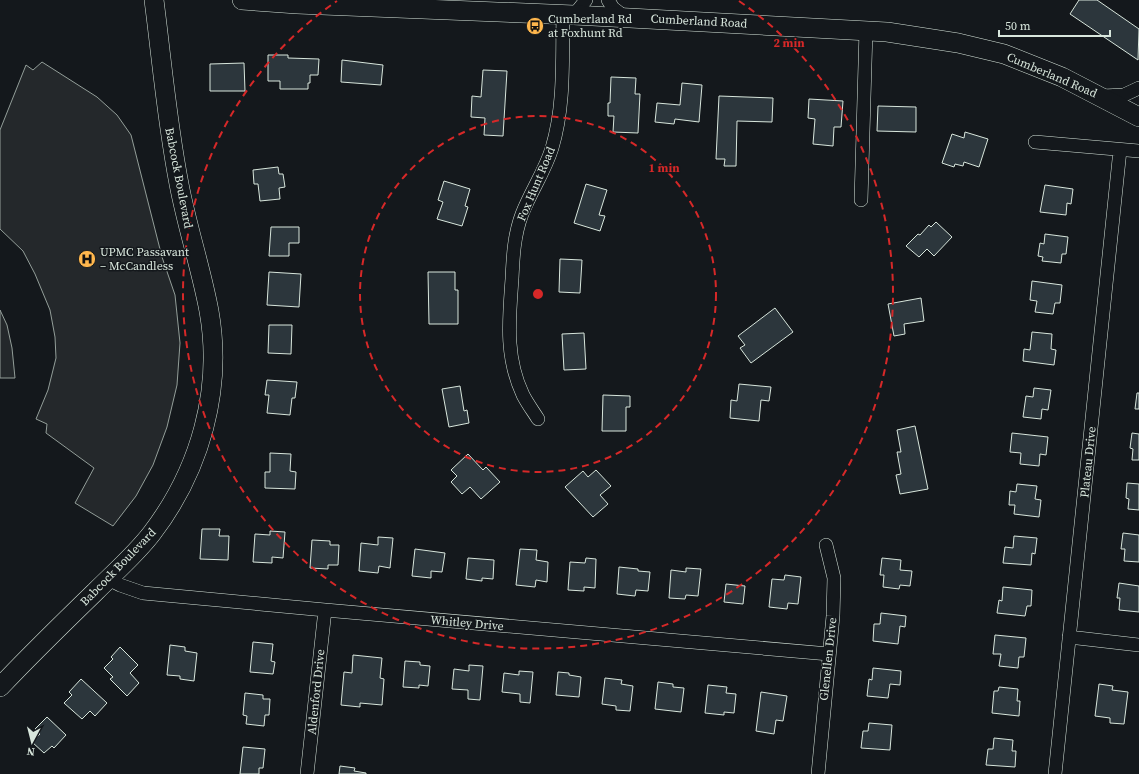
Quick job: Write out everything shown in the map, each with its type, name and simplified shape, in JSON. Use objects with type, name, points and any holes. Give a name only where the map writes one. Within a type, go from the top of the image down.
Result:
[{"type":"main road","name":"Babcock Boulevard","points":[[0,686],[108,579],[151,534],[179,491],[192,463],[208,417],[214,362],[213,341],[202,276],[188,229],[172,147],[166,111],[154,0]]},
{"type":"main road","name":"Cumberland Road","points":[[242,0],[297,4],[569,15],[886,32],[923,37],[986,49],[1040,67],[1139,117]]},
{"type":"street","points":[[569,15],[586,0]]},
{"type":"street","points":[[608,0],[613,8],[626,18]]},
{"type":"street","name":"Fox Hunt Road","points":[[538,419],[524,396],[516,374],[510,343],[509,319],[514,242],[518,226],[530,195],[546,165],[557,128],[569,15]]},
{"type":"street","points":[[861,200],[866,30]]},
{"type":"street","points":[[1100,96],[1124,95],[1139,88]]},
{"type":"street","points":[[1035,142],[1139,152]]},
{"type":"street","name":"Plateau Drive","points":[[1055,774],[1120,150]]},
{"type":"street","name":"Glenellen Drive","points":[[818,774],[833,616],[834,578],[826,545]]},
{"type":"street","name":"Whitley Drive","points":[[108,579],[143,593],[829,654]]},
{"type":"street","name":"Aldenford Drive","points":[[307,774],[325,610]]},
{"type":"street","points":[[1070,637],[1139,645]]},
{"type":"shaded area","points":[[42,62],[97,97],[117,115],[131,135],[162,257],[175,295],[180,343],[177,385],[167,427],[153,465],[136,496],[113,526],[75,503],[94,468],[46,433],[47,424],[36,419],[48,390],[56,358],[55,337],[50,310],[35,274],[23,251],[0,229],[0,130],[26,65],[33,70]]},
{"type":"shaded area","points":[[0,310],[7,325],[12,348],[15,378],[0,378]]},
{"type":"building","points":[[1079,0],[1097,0],[1139,29],[1138,60],[1070,14]]},
{"type":"building","points":[[268,55],[288,55],[288,58],[319,59],[318,75],[310,75],[308,89],[280,89],[280,81],[268,81]]},
{"type":"building","points":[[342,60],[383,65],[381,85],[341,82]]},
{"type":"building","points":[[244,63],[245,91],[210,91],[210,64]]},
{"type":"building","points":[[483,70],[507,71],[503,136],[484,135],[485,118],[471,117],[472,96],[481,97]]},
{"type":"building","points":[[611,77],[636,78],[635,94],[640,94],[638,133],[613,132],[614,116],[608,116]]},
{"type":"building","points":[[682,83],[702,85],[699,122],[675,119],[674,124],[655,122],[657,103],[680,105]]},
{"type":"building","points":[[719,96],[773,98],[772,122],[737,121],[736,166],[724,166],[725,159],[716,159]]},
{"type":"building","points":[[809,99],[843,101],[841,127],[834,127],[833,146],[813,144],[815,119],[808,118]]},
{"type":"building","points":[[878,106],[916,107],[916,132],[877,131]]},
{"type":"building","points":[[965,132],[988,139],[979,167],[964,162],[963,166],[955,164],[954,167],[942,163],[952,134],[964,138]]},
{"type":"building","points":[[278,167],[279,174],[283,174],[285,187],[279,188],[280,199],[260,201],[258,184],[254,184],[253,170]]},
{"type":"building","points":[[444,181],[470,189],[465,206],[468,207],[462,226],[437,219],[443,202],[438,200]]},
{"type":"building","points":[[586,184],[607,190],[599,215],[605,216],[600,231],[574,223]]},
{"type":"building","points":[[1045,185],[1073,189],[1071,204],[1067,203],[1066,215],[1040,212]]},
{"type":"building","points":[[936,222],[952,237],[934,256],[927,249],[919,257],[906,246],[918,234],[920,235],[929,225],[931,227]]},
{"type":"building","points":[[271,227],[299,227],[299,243],[289,243],[289,256],[269,256]]},
{"type":"building","points":[[1045,234],[1068,237],[1066,254],[1062,254],[1061,263],[1042,261],[1043,257],[1038,256],[1040,243],[1044,244]]},
{"type":"building","points":[[560,259],[582,260],[580,293],[559,292]]},
{"type":"building","points":[[269,272],[301,274],[299,307],[267,305]]},
{"type":"building","points":[[428,272],[455,272],[455,290],[458,290],[458,324],[429,324]]},
{"type":"building","points":[[1032,281],[1062,285],[1060,303],[1055,303],[1053,314],[1035,312],[1037,301],[1030,300]]},
{"type":"building","points":[[921,298],[924,321],[904,324],[905,334],[894,336],[888,304]]},
{"type":"building","points":[[775,308],[793,332],[751,363],[740,348],[745,345],[738,336]]},
{"type":"building","points":[[269,325],[292,325],[291,354],[268,353]]},
{"type":"building","points":[[1032,332],[1052,334],[1051,349],[1056,350],[1054,365],[1023,361],[1024,349],[1030,350]]},
{"type":"building","points":[[584,333],[586,369],[564,370],[562,334]]},
{"type":"building","points":[[267,380],[297,382],[295,398],[292,398],[290,415],[267,413],[269,395],[265,395]]},
{"type":"building","points":[[739,384],[771,387],[769,401],[761,400],[759,421],[730,418],[731,400],[737,401]]},
{"type":"building","points":[[460,386],[464,411],[467,410],[469,423],[449,427],[442,389]]},
{"type":"building","points":[[1034,388],[1051,390],[1048,410],[1042,409],[1041,419],[1023,417],[1026,396],[1033,397]]},
{"type":"building","points":[[1137,393],[1139,393],[1139,409],[1135,409]]},
{"type":"building","points":[[603,395],[630,396],[630,407],[626,407],[626,431],[602,431]]},
{"type":"building","points":[[915,426],[928,489],[900,494],[896,475],[901,474],[897,452],[901,452],[897,430]]},
{"type":"building","points":[[1012,433],[1048,437],[1046,455],[1040,454],[1039,466],[1020,464],[1021,453],[1010,452]]},
{"type":"building","points":[[1132,433],[1139,434],[1139,460],[1132,460],[1133,449],[1130,448]]},
{"type":"building","points":[[270,453],[291,454],[290,471],[296,472],[295,489],[265,488],[265,472],[270,472]]},
{"type":"building","points":[[468,454],[483,470],[486,467],[500,482],[481,499],[470,487],[462,494],[451,482],[457,476],[451,470]]},
{"type":"building","points":[[596,470],[611,486],[600,495],[608,504],[593,517],[565,487],[583,471],[588,477]]},
{"type":"building","points":[[1127,483],[1139,484],[1139,510],[1128,509],[1129,499],[1126,498]]},
{"type":"building","points":[[1017,484],[1037,486],[1035,499],[1041,500],[1039,517],[1014,514],[1015,505],[1009,505],[1010,491],[1016,492]]},
{"type":"building","points":[[202,529],[220,529],[219,536],[229,536],[228,560],[200,559]]},
{"type":"building","points":[[270,531],[285,532],[283,558],[272,557],[272,563],[253,562],[255,534],[270,535]]},
{"type":"building","points":[[1123,533],[1139,535],[1139,562],[1124,561],[1125,549],[1121,549]]},
{"type":"building","points":[[1014,536],[1037,538],[1035,554],[1032,553],[1031,565],[1003,563],[1005,547],[1013,548]]},
{"type":"building","points":[[378,537],[393,538],[390,568],[379,566],[378,573],[359,571],[361,543],[378,545]]},
{"type":"building","points":[[312,540],[330,541],[330,545],[339,545],[338,565],[328,565],[328,569],[310,568]]},
{"type":"building","points":[[415,549],[445,553],[442,572],[431,571],[431,578],[412,576]]},
{"type":"building","points":[[520,549],[537,550],[536,560],[548,562],[547,582],[536,580],[535,587],[516,585]]},
{"type":"building","points":[[468,558],[494,560],[493,579],[482,578],[482,581],[466,579]]},
{"type":"building","points":[[586,558],[596,559],[595,588],[584,587],[584,591],[568,590],[570,562],[585,563]]},
{"type":"building","points":[[882,558],[901,560],[900,570],[912,571],[910,586],[900,585],[899,589],[883,587],[884,575],[880,575]]},
{"type":"building","points":[[619,567],[650,572],[648,591],[636,590],[635,596],[617,594]]},
{"type":"building","points":[[686,568],[701,569],[698,596],[686,595],[685,599],[669,598],[671,570],[686,572]]},
{"type":"building","points":[[785,575],[801,577],[798,604],[788,603],[787,609],[769,607],[772,579],[784,580]]},
{"type":"building","points":[[1119,583],[1139,586],[1139,612],[1119,610],[1120,598],[1117,598]]},
{"type":"building","points":[[726,584],[745,586],[743,604],[724,602]]},
{"type":"building","points":[[1003,587],[1032,590],[1031,606],[1027,606],[1025,616],[997,613],[999,600],[1002,601]]},
{"type":"building","points":[[881,613],[906,616],[905,627],[900,626],[898,644],[873,641],[874,624],[880,624]]},
{"type":"building","points":[[995,635],[1026,638],[1024,657],[1019,657],[1018,668],[999,666],[1001,654],[993,654]]},
{"type":"building","points":[[253,642],[273,644],[271,661],[275,662],[273,674],[250,672]]},
{"type":"building","points":[[170,645],[185,647],[185,651],[197,653],[194,681],[180,679],[180,676],[167,675]]},
{"type":"building","points":[[120,647],[138,665],[130,673],[139,683],[127,696],[110,679],[113,677],[104,668],[113,659],[111,657]]},
{"type":"building","points":[[353,655],[382,658],[380,678],[384,679],[382,705],[360,703],[360,707],[341,705],[344,672],[352,673]]},
{"type":"building","points":[[405,661],[420,662],[420,665],[430,666],[428,686],[419,685],[419,688],[403,687]]},
{"type":"building","points":[[469,665],[483,666],[480,700],[468,699],[468,690],[452,689],[454,669],[469,671]]},
{"type":"building","points":[[873,668],[901,671],[900,685],[890,684],[888,698],[867,696],[869,679],[872,680]]},
{"type":"building","points":[[519,671],[533,672],[530,703],[520,702],[520,694],[502,692],[504,673],[519,675]]},
{"type":"building","points":[[558,672],[569,673],[569,675],[581,677],[579,697],[556,695]]},
{"type":"building","points":[[605,678],[622,680],[621,684],[633,686],[630,711],[616,710],[616,706],[602,704]]},
{"type":"building","points":[[81,679],[107,703],[95,716],[90,711],[82,719],[64,703],[72,695],[69,692]]},
{"type":"building","points":[[658,682],[673,684],[673,687],[684,688],[681,712],[655,709]]},
{"type":"building","points":[[1099,684],[1113,686],[1112,690],[1128,692],[1124,724],[1110,723],[1110,718],[1095,716]]},
{"type":"building","points":[[708,685],[727,687],[726,693],[736,694],[734,713],[724,712],[724,715],[705,713]]},
{"type":"building","points":[[999,687],[1018,689],[1017,701],[1020,701],[1019,716],[992,713],[994,691],[998,691]]},
{"type":"building","points":[[761,692],[787,696],[783,721],[776,720],[774,734],[756,731]]},
{"type":"building","points":[[245,693],[263,695],[263,699],[270,699],[269,715],[265,715],[264,726],[246,724],[247,716],[243,715]]},
{"type":"building","points":[[47,717],[66,735],[54,748],[52,746],[44,753],[32,742],[40,734],[35,729]]},
{"type":"building","points":[[869,723],[892,725],[890,750],[861,748],[863,731],[868,731]]},
{"type":"building","points":[[994,738],[1013,740],[1012,751],[1016,751],[1015,767],[986,765],[988,749],[993,749]]},
{"type":"building","points":[[243,747],[265,749],[263,768],[259,768],[259,774],[240,774]]},
{"type":"building","points":[[340,766],[355,768],[354,771],[366,774],[339,774]]},
{"type":"place","name":"Cumberland Rd at Foxhunt Rd","points":[[535,26]]},
{"type":"place","name":"UPMC Passavant – McCandless","points":[[87,259]]}]
